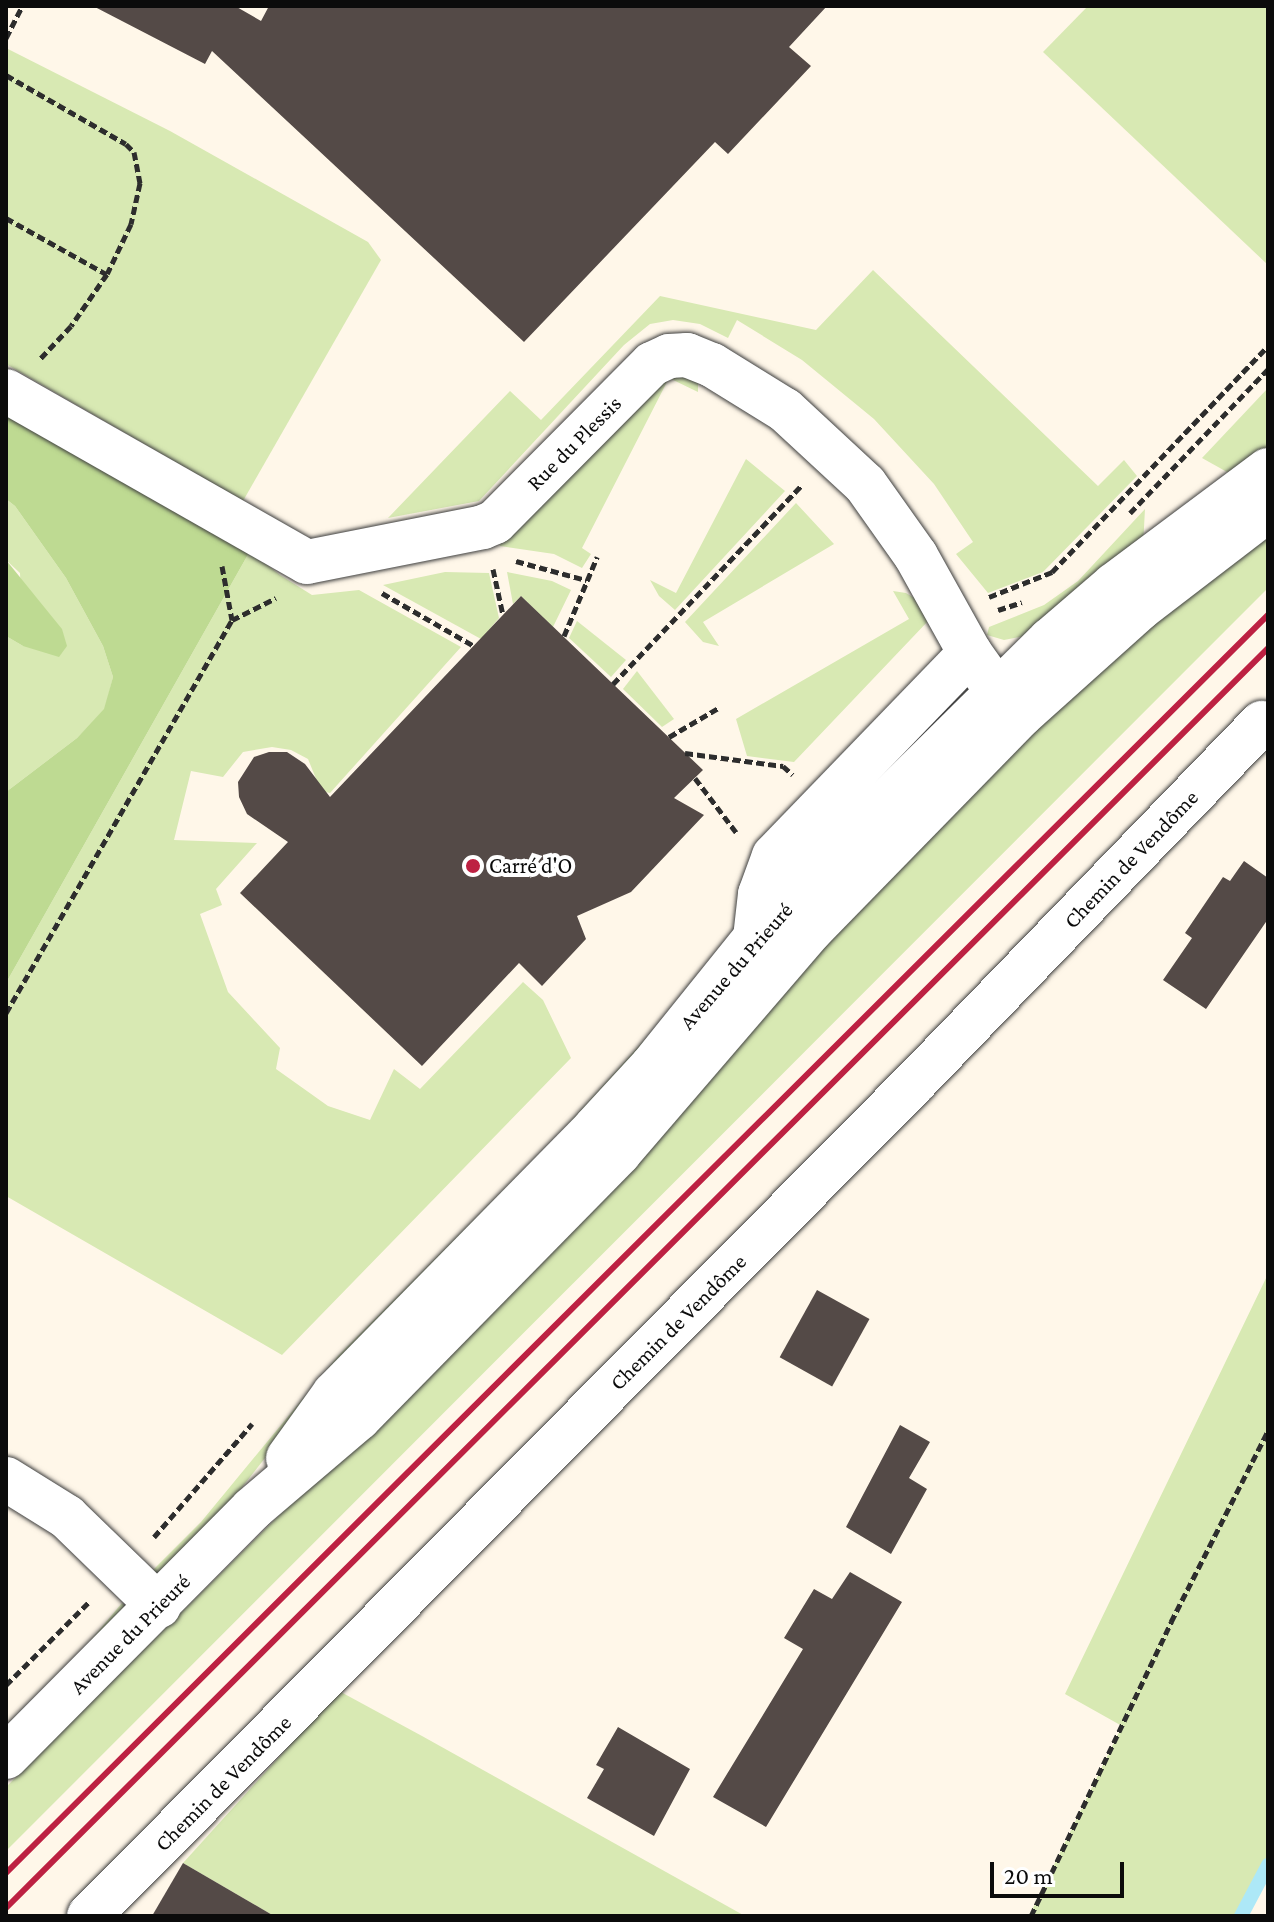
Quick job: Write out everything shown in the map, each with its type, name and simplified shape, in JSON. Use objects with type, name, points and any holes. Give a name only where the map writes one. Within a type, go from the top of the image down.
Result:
[{"type":"street","name":"Rue du Plessis","points":[[6,391],[307,562],[495,522],[652,364],[677,354],[712,365],[785,410],[865,484],[895,524],[970,653],[1009,703]]},
{"type":"street","name":"Avenue du Prieuré","points":[[6,1757],[252,1509],[359,1418],[607,1140],[811,930],[1114,585],[1268,470]]},
{"type":"street","name":"Avenue du Prieuré","points":[[607,1140],[652,1066],[755,938],[1009,703],[1268,510]]},
{"type":"street","points":[[755,938],[760,894],[774,856],[970,653]]},
{"type":"street","name":"Chemin de Vendôme","points":[[89,1916],[894,1103],[1262,723]]},
{"type":"street","points":[[6,1479],[67,1517],[159,1606]]},
{"type":"path","points":[[6,38],[22,6]]},
{"type":"path","points":[[6,75],[134,152],[140,183],[137,204],[107,274],[71,326],[38,361]]},
{"type":"path","points":[[6,218],[107,274]]},
{"type":"path","points":[[980,600],[1052,572],[1268,346]]},
{"type":"path","points":[[613,684],[833,453]]},
{"type":"path","points":[[564,636],[597,557]]},
{"type":"path","points":[[323,558],[474,646]]},
{"type":"path","points":[[222,563],[232,620]]},
{"type":"path","points":[[6,1013],[232,620],[280,595]]},
{"type":"path","points":[[669,737],[720,707]]},
{"type":"path","points":[[685,753],[783,766],[801,782]]},
{"type":"path","points":[[695,778],[736,832]]},
{"type":"path","points":[[1031,1916],[1171,1622],[1268,1431]]},
{"type":"green space","points":[[1088,6],[1268,6],[1268,265],[1043,52]]},
{"type":"green space","points":[[6,48],[170,131],[368,242],[381,260],[243,501],[6,364]]},
{"type":"green space","points":[[873,270],[1098,486],[1124,460],[1137,476],[1043,572],[988,593],[956,554],[973,542],[934,484],[874,419],[802,360],[737,320],[728,338],[700,324],[673,320],[650,324],[624,345],[479,501],[388,518],[510,391],[541,420],[660,296],[816,330]]},
{"type":"green space","points":[[670,369],[698,382],[698,392],[669,378],[582,548],[591,554],[582,568],[554,554],[500,546],[499,536]]},
{"type":"green space","points":[[1268,388],[1268,455],[1245,471],[1227,472],[1202,458]]},
{"type":"green space","points":[[6,410],[250,551],[6,983],[6,792],[77,738],[104,709],[113,677],[103,646],[66,578],[15,506],[6,499]]},
{"type":"green space","points":[[746,459],[785,491],[675,610],[659,596],[650,580],[676,593]]},
{"type":"green space","points":[[6,499],[15,506],[66,578],[103,646],[113,677],[105,709],[77,738],[6,792],[6,636],[23,646],[20,573],[6,560]]},
{"type":"green space","points":[[796,503],[834,544],[703,622],[719,646],[703,642],[685,622]]},
{"type":"green space","points":[[1145,509],[1143,546],[1035,634],[1004,640],[987,635],[989,627],[1044,605],[1078,581]]},
{"type":"green space","points":[[1268,530],[1268,588],[6,1851],[6,1787],[387,1408],[807,954],[1041,714]]},
{"type":"green space","points":[[250,551],[312,595],[359,590],[461,647],[330,793],[321,791],[308,759],[291,750],[272,747],[243,752],[223,777],[191,771],[174,840],[257,843],[216,889],[222,905],[200,914],[228,992],[280,1048],[276,1069],[328,1106],[370,1120],[394,1069],[420,1089],[523,982],[543,1000],[571,1058],[282,1355],[6,1196],[6,983]]},
{"type":"green space","points":[[6,560],[62,629],[67,646],[59,657],[23,646],[6,636]]},
{"type":"green space","points":[[445,572],[489,573],[499,618],[481,639],[383,585]]},
{"type":"green space","points":[[507,572],[552,581],[571,590],[553,627],[521,596],[513,604]]},
{"type":"green space","points":[[893,591],[906,593],[921,602],[930,619],[794,762],[747,756],[736,719],[909,619]]},
{"type":"green space","points":[[577,621],[626,660],[611,677],[569,638]]},
{"type":"green space","points":[[637,671],[674,719],[662,727],[623,689]]},
{"type":"green space","points":[[746,878],[740,927],[654,1043],[317,1392],[228,1505],[157,1578],[151,1572],[201,1522],[338,1356],[560,1133],[732,936]]},
{"type":"green space","points":[[1268,1274],[1268,1855],[1237,1916],[1029,1916],[1122,1726],[1065,1694]]},
{"type":"green space","points":[[122,1603],[128,1608],[23,1733],[17,1728]]},
{"type":"green space","points":[[339,1691],[745,1916],[274,1916],[183,1863]]},
{"type":"building","points":[[93,6],[235,6],[261,21],[269,6],[827,6],[789,47],[811,66],[728,154],[715,142],[524,342],[212,51],[205,64]]},
{"type":"building","name":"Carré d'O","points":[[521,596],[703,770],[674,798],[704,815],[631,892],[577,916],[586,939],[542,986],[519,963],[422,1066],[240,893],[288,842],[247,814],[239,797],[238,782],[254,757],[269,752],[287,752],[305,764],[330,797]]},
{"type":"building","points":[[1244,861],[1268,878],[1268,919],[1206,1009],[1163,980],[1192,938],[1185,933],[1223,877],[1230,881]]},
{"type":"building","points":[[817,1290],[869,1319],[832,1386],[780,1357]]},
{"type":"building","points":[[900,1425],[930,1442],[909,1478],[927,1489],[891,1554],[846,1527]]},
{"type":"building","points":[[850,1572],[902,1602],[766,1827],[713,1797],[803,1649],[784,1638],[814,1589],[832,1599]]},
{"type":"building","points":[[618,1727],[690,1769],[654,1836],[587,1798],[604,1769],[596,1765]]},
{"type":"building","points":[[183,1863],[274,1916],[152,1916]]},
{"type":"waterway","points":[[1241,1916],[1268,1865]]},
{"type":"railway","points":[[6,1873],[1268,615]]},
{"type":"railway","points":[[6,1908],[1268,648]]},
{"type":"place","name":"Carré d'O","points":[[473,866]]}]
